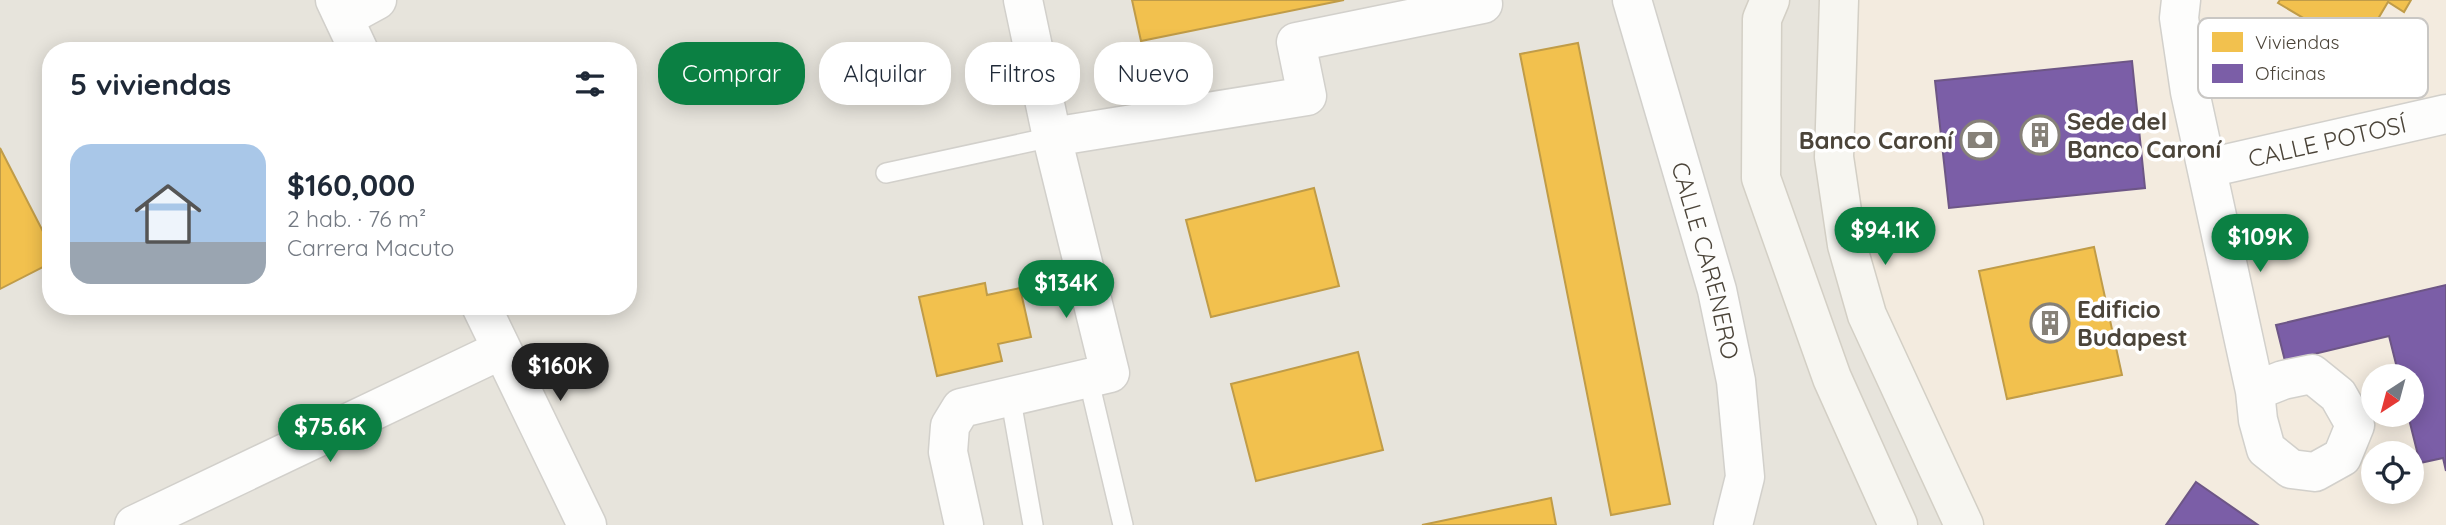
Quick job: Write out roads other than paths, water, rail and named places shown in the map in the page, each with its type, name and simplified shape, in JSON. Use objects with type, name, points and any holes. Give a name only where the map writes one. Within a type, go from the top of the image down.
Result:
[{"type":"street","points":[[346,23],[377,0]]},
{"type":"street","points":[[964,525],[948,452],[950,426],[961,408],[1110,373],[1052,137],[1023,0]]},
{"type":"street","name":"CALLE CARENERO","points":[[1632,0],[1717,290],[1736,381],[1745,477],[1733,525]]},
{"type":"street","points":[[1769,0],[1762,19],[1762,178],[1832,378],[1898,525]]},
{"type":"street","points":[[1839,0],[1833,157],[1847,245],[1867,315],[1964,525]]},
{"type":"street","points":[[2181,0],[2179,18],[2190,92],[2255,391]]},
{"type":"street","points":[[1052,137],[1307,96],[1296,42],[1483,4]]},
{"type":"street","name":"CALLE POTOSÍ","points":[[2208,168],[2446,114]]},
{"type":"street","points":[[485,315],[587,525]]},
{"type":"street","points":[[134,525],[501,350]]},
{"type":"lane","points":[[886,173],[1052,137]]},
{"type":"lane","points":[[1088,377],[1123,525]]},
{"type":"lane","points":[[1010,395],[1033,525]]},
{"type":"place","name":"Sede del Banco Caroní","points":[[2040,135]]},
{"type":"place","name":"Banco Caroní","points":[[1980,140]]},
{"type":"place","name":"Edificio Budapest","points":[[2050,323]]}]
